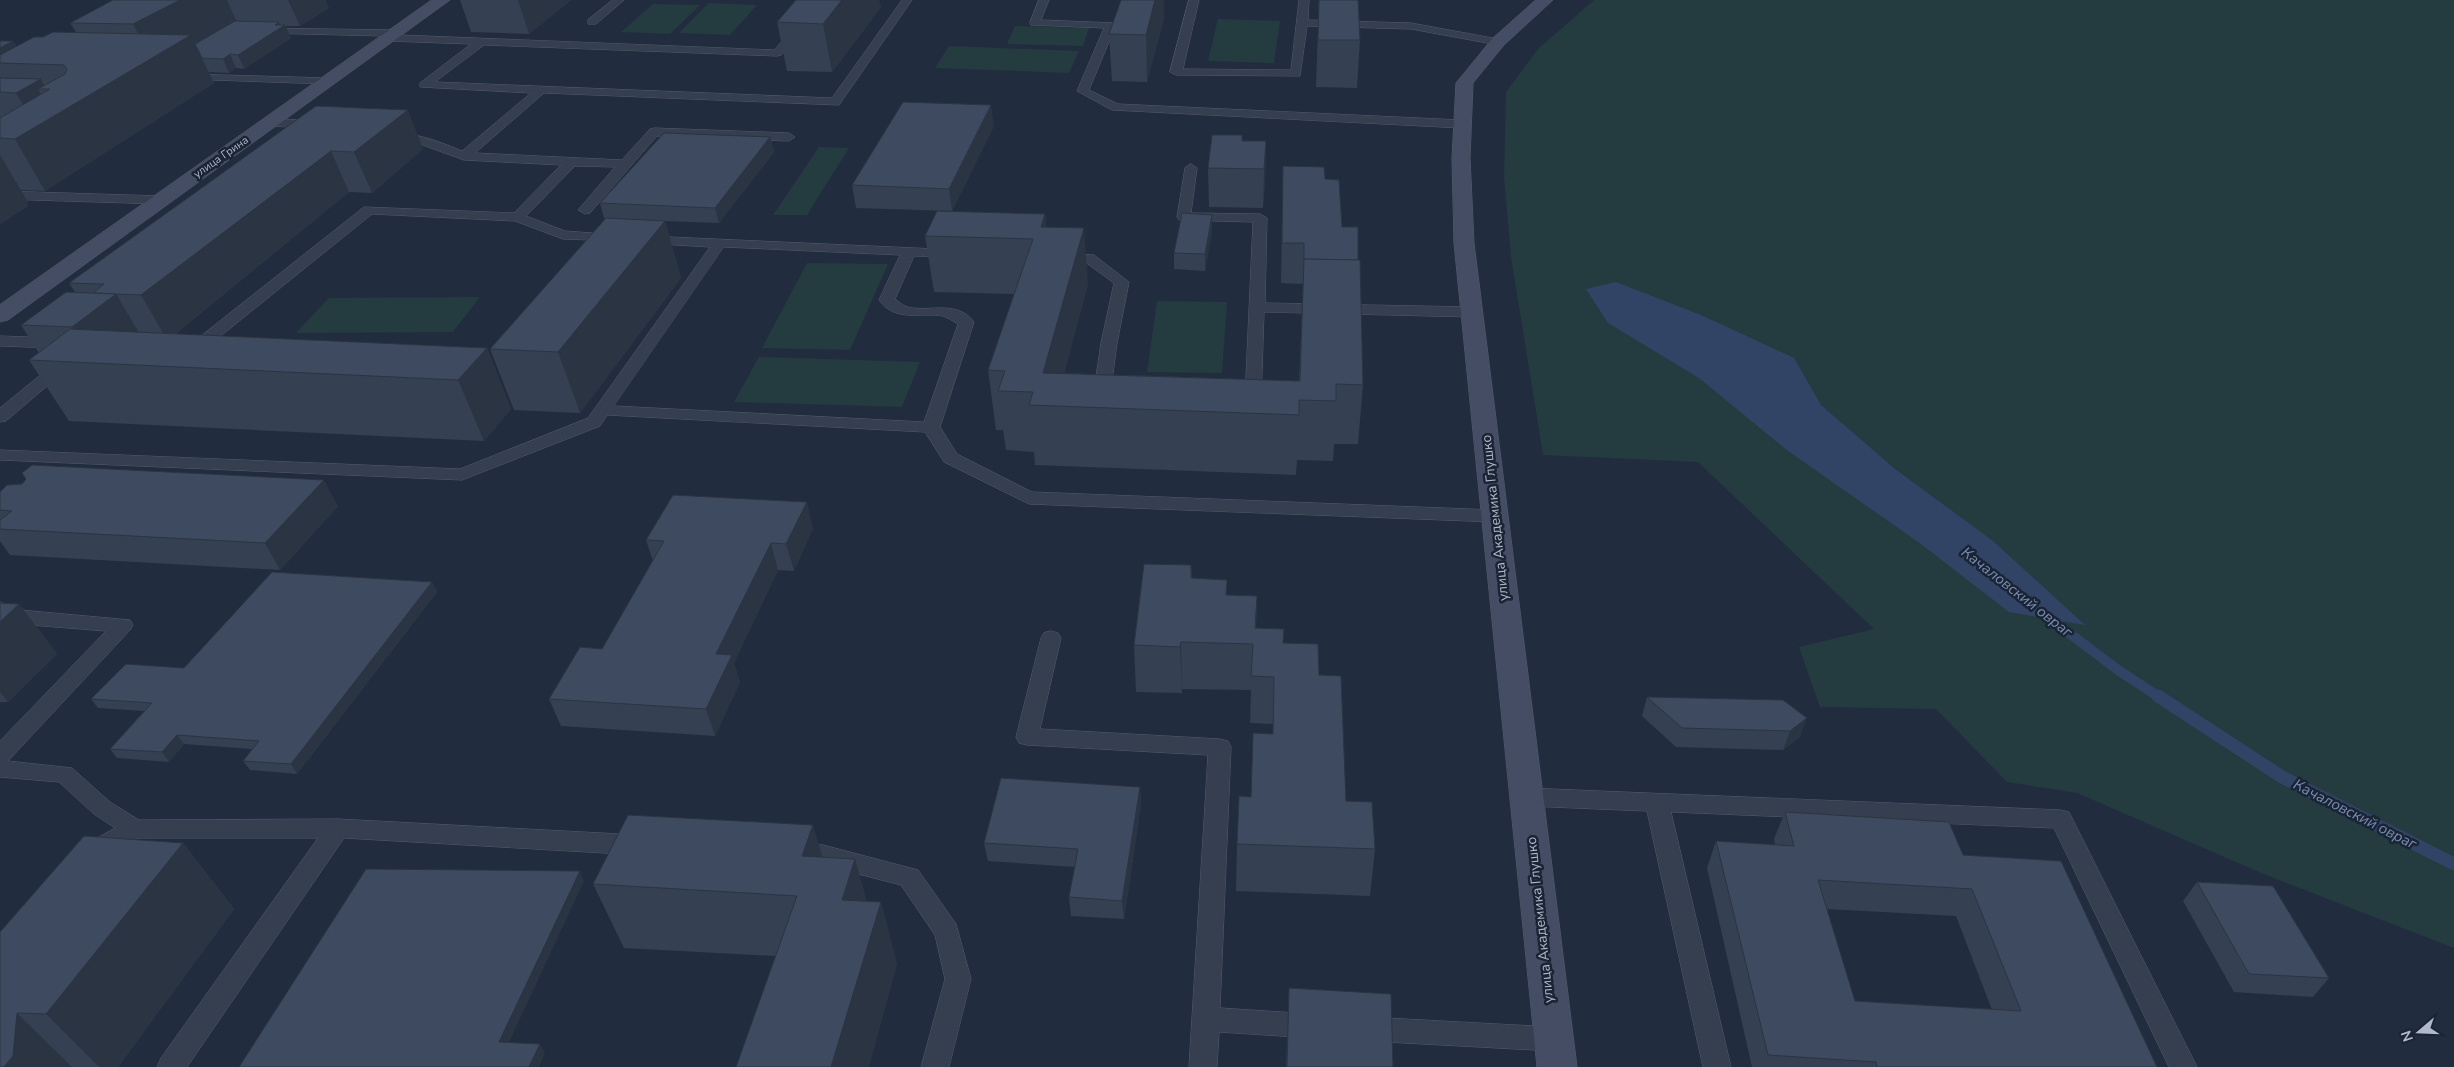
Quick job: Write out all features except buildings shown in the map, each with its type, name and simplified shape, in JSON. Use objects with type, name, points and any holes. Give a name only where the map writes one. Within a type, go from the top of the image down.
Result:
[{"type":"street","name":"улица Грина","points":[[0,314],[442,0]]},
{"type":"street","name":"улица Академика Глушко","points":[[1545,0],[1498,42],[1465,83],[1461,124],[1462,210],[1472,312],[1555,1053]]},
{"type":"lane","points":[[592,22],[619,0]]},
{"type":"lane","points":[[249,30],[392,35],[481,42],[777,52],[822,0]]},
{"type":"lane","points":[[481,42],[424,85],[835,102],[906,0]]},
{"type":"lane","points":[[1044,0],[1035,24],[1110,25],[1083,91],[1116,107],[1461,124]]},
{"type":"lane","points":[[1194,0],[1176,72],[1296,74],[1304,0]]},
{"type":"lane","points":[[898,12],[913,12]]},
{"type":"lane","points":[[1302,22],[1411,26],[1498,42]]},
{"type":"lane","points":[[179,77],[328,81]]},
{"type":"lane","points":[[464,156],[540,91]]},
{"type":"lane","points":[[270,123],[326,125]]},
{"type":"lane","points":[[585,210],[654,132],[789,137]]},
{"type":"lane","points":[[384,138],[422,140],[464,156],[625,164]]},
{"type":"lane","points":[[518,217],[572,162]]},
{"type":"lane","points":[[1191,168],[1184,217],[1260,218],[1253,402],[1234,402]]},
{"type":"lane","points":[[0,195],[161,200]]},
{"type":"lane","points":[[196,348],[370,210],[518,217],[563,235],[719,244],[965,254]]},
{"type":"lane","points":[[587,252],[600,237]]},
{"type":"lane","points":[[0,455],[462,475],[594,422],[719,244]]},
{"type":"lane","points":[[908,252],[887,300],[902,311],[946,312],[966,322],[931,427],[950,458],[1029,498],[1495,516]]},
{"type":"lane","points":[[1042,256],[1089,258],[1122,282],[1109,343],[1101,397],[1120,398]]},
{"type":"lane","points":[[1257,306],[1472,312]]},
{"type":"lane","points":[[0,341],[70,350],[0,417]]},
{"type":"lane","points":[[176,348],[216,349]]},
{"type":"lane","points":[[602,410],[931,427]]},
{"type":"lane","points":[[33,475],[52,457]]},
{"type":"lane","points":[[0,609],[17,617],[123,625],[0,755]]},
{"type":"lane","points":[[1051,638],[1027,737],[1220,748],[1202,1067]]},
{"type":"lane","points":[[0,768],[24,772],[64,774],[102,808],[134,829]]},
{"type":"lane","points":[[1526,797],[2061,819],[2183,1067]]},
{"type":"lane","points":[[1657,802],[1717,1067]]},
{"type":"lane","points":[[172,1067],[338,828]]},
{"type":"lane","points":[[77,869],[89,854],[134,829],[338,828],[665,846]]},
{"type":"lane","points":[[773,853],[823,855],[909,877],[947,932],[958,979],[934,1067]]},
{"type":"lane","points":[[1206,1019],[1341,1028],[1555,1053]]},
{"type":"green space","points":[[1594,0],[2454,0],[2454,948],[2261,873],[2077,793],[2007,782],[1936,709],[1820,707],[1799,647],[1874,629],[1698,462],[1543,455],[1511,257],[1504,177],[1506,92],[1538,49]]},
{"type":"green space","points":[[709,3],[757,5],[730,35],[679,33]]},
{"type":"green space","points":[[653,4],[700,5],[670,34],[621,32]]},
{"type":"green space","points":[[1218,19],[1280,21],[1274,63],[1208,61]]},
{"type":"green space","points":[[1015,26],[1089,28],[1083,46],[1007,44]]},
{"type":"green space","points":[[949,46],[1079,51],[1069,73],[935,68]]},
{"type":"green space","points":[[819,147],[849,148],[807,215],[773,215]]},
{"type":"green space","points":[[807,263],[888,264],[850,350],[762,348]]},
{"type":"green space","points":[[480,297],[453,332],[296,333],[329,298]]},
{"type":"green space","points":[[1157,301],[1227,302],[1222,373],[1147,372]]},
{"type":"green space","points":[[759,357],[920,362],[902,407],[734,402]]},
{"type":"water","points":[[1616,282],[1701,315],[1794,358],[1821,405],[1895,469],[1993,541],[2085,625],[2009,612],[1921,544],[1788,451],[1699,378],[1608,323],[1586,289]]},
{"type":"waterway","name":"Качаловский овраг","points":[[2040,611],[2118,670],[2159,697]]},
{"type":"waterway","name":"Качаловский овраг","points":[[2158,696],[2282,777],[2454,864]]}]
